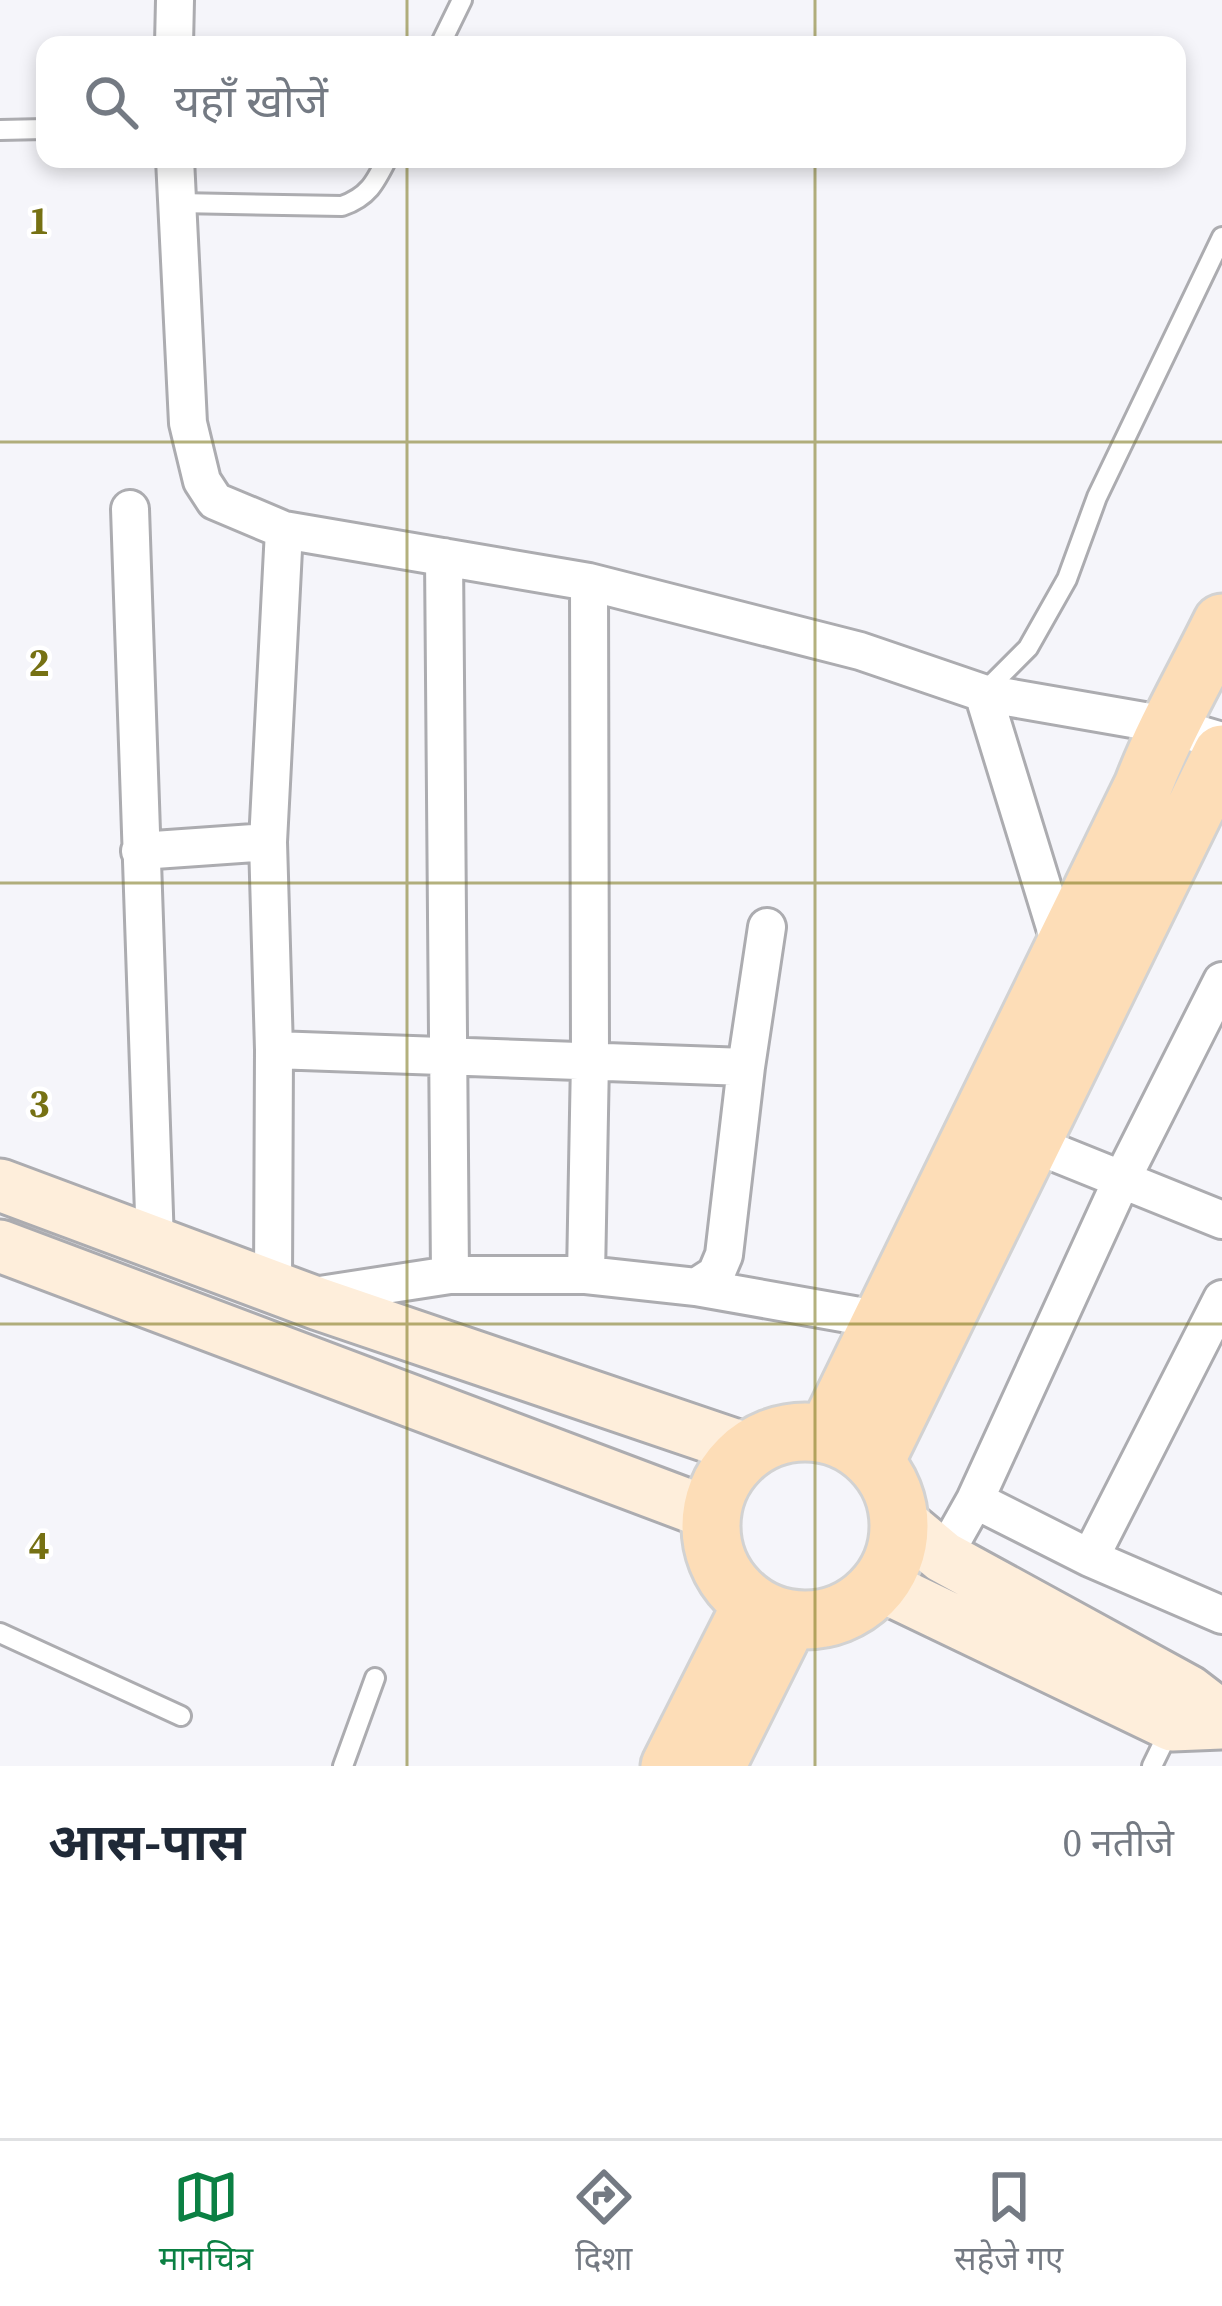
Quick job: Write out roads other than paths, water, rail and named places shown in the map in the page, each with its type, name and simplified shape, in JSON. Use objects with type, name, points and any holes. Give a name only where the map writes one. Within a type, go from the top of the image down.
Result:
[{"type":"main road","points":[[851,1447],[882,1320],[1143,786],[1167,725],[1185,700],[1222,623]]},
{"type":"main road","points":[[851,1447],[1031,1143],[1222,754]]},
{"type":"main road","points":[[0,1185],[288,1291],[748,1450]]},
{"type":"main road","points":[[0,1246],[711,1514]]},
{"type":"main road","points":[[921,1539],[896,1555],[880,1585],[854,1607],[822,1619],[770,1612],[727,1580],[713,1549],[711,1514],[723,1478],[748,1450],[786,1433],[851,1447],[893,1489],[921,1539],[1191,1724]]},
{"type":"main road","points":[[880,1585],[1191,1724]]},
{"type":"main road","points":[[670,1766],[770,1612]]},
{"type":"main road","points":[[716,1766],[770,1612]]},
{"type":"street","points":[[174,36],[175,0]]},
{"type":"street","points":[[176,168],[188,423],[202,481],[215,501],[284,530],[589,582],[860,651],[983,693],[1167,725],[1222,741]]},
{"type":"street","points":[[130,509],[154,1243]]},
{"type":"street","points":[[284,530],[268,842],[288,1291],[450,1275],[586,1275],[696,1287],[882,1320]]},
{"type":"street","points":[[444,557],[450,1275]]},
{"type":"street","points":[[586,1275],[589,582]]},
{"type":"street","points":[[983,693],[1062,950]]},
{"type":"street","points":[[140,851],[268,842]]},
{"type":"street","points":[[696,1287],[716,1274],[724,1255],[767,927]]},
{"type":"street","points":[[921,1539],[974,1500],[1123,1177],[1222,981]]},
{"type":"street","points":[[274,1050],[746,1067]]},
{"type":"street","points":[[1031,1143],[1222,1220]]},
{"type":"street","points":[[1090,1558],[1222,1299]]},
{"type":"street","points":[[974,1500],[1090,1558],[1222,1615]]},
{"type":"lane","points":[[444,36],[462,0]]},
{"type":"lane","points":[[0,130],[36,129]]},
{"type":"lane","points":[[178,202],[342,206],[360,200],[382,168]]},
{"type":"lane","points":[[983,693],[1028,648],[1067,580],[1097,496],[1222,238]]},
{"type":"lane","points":[[0,1633],[181,1716]]},
{"type":"lane","points":[[343,1766],[375,1678]]}]
